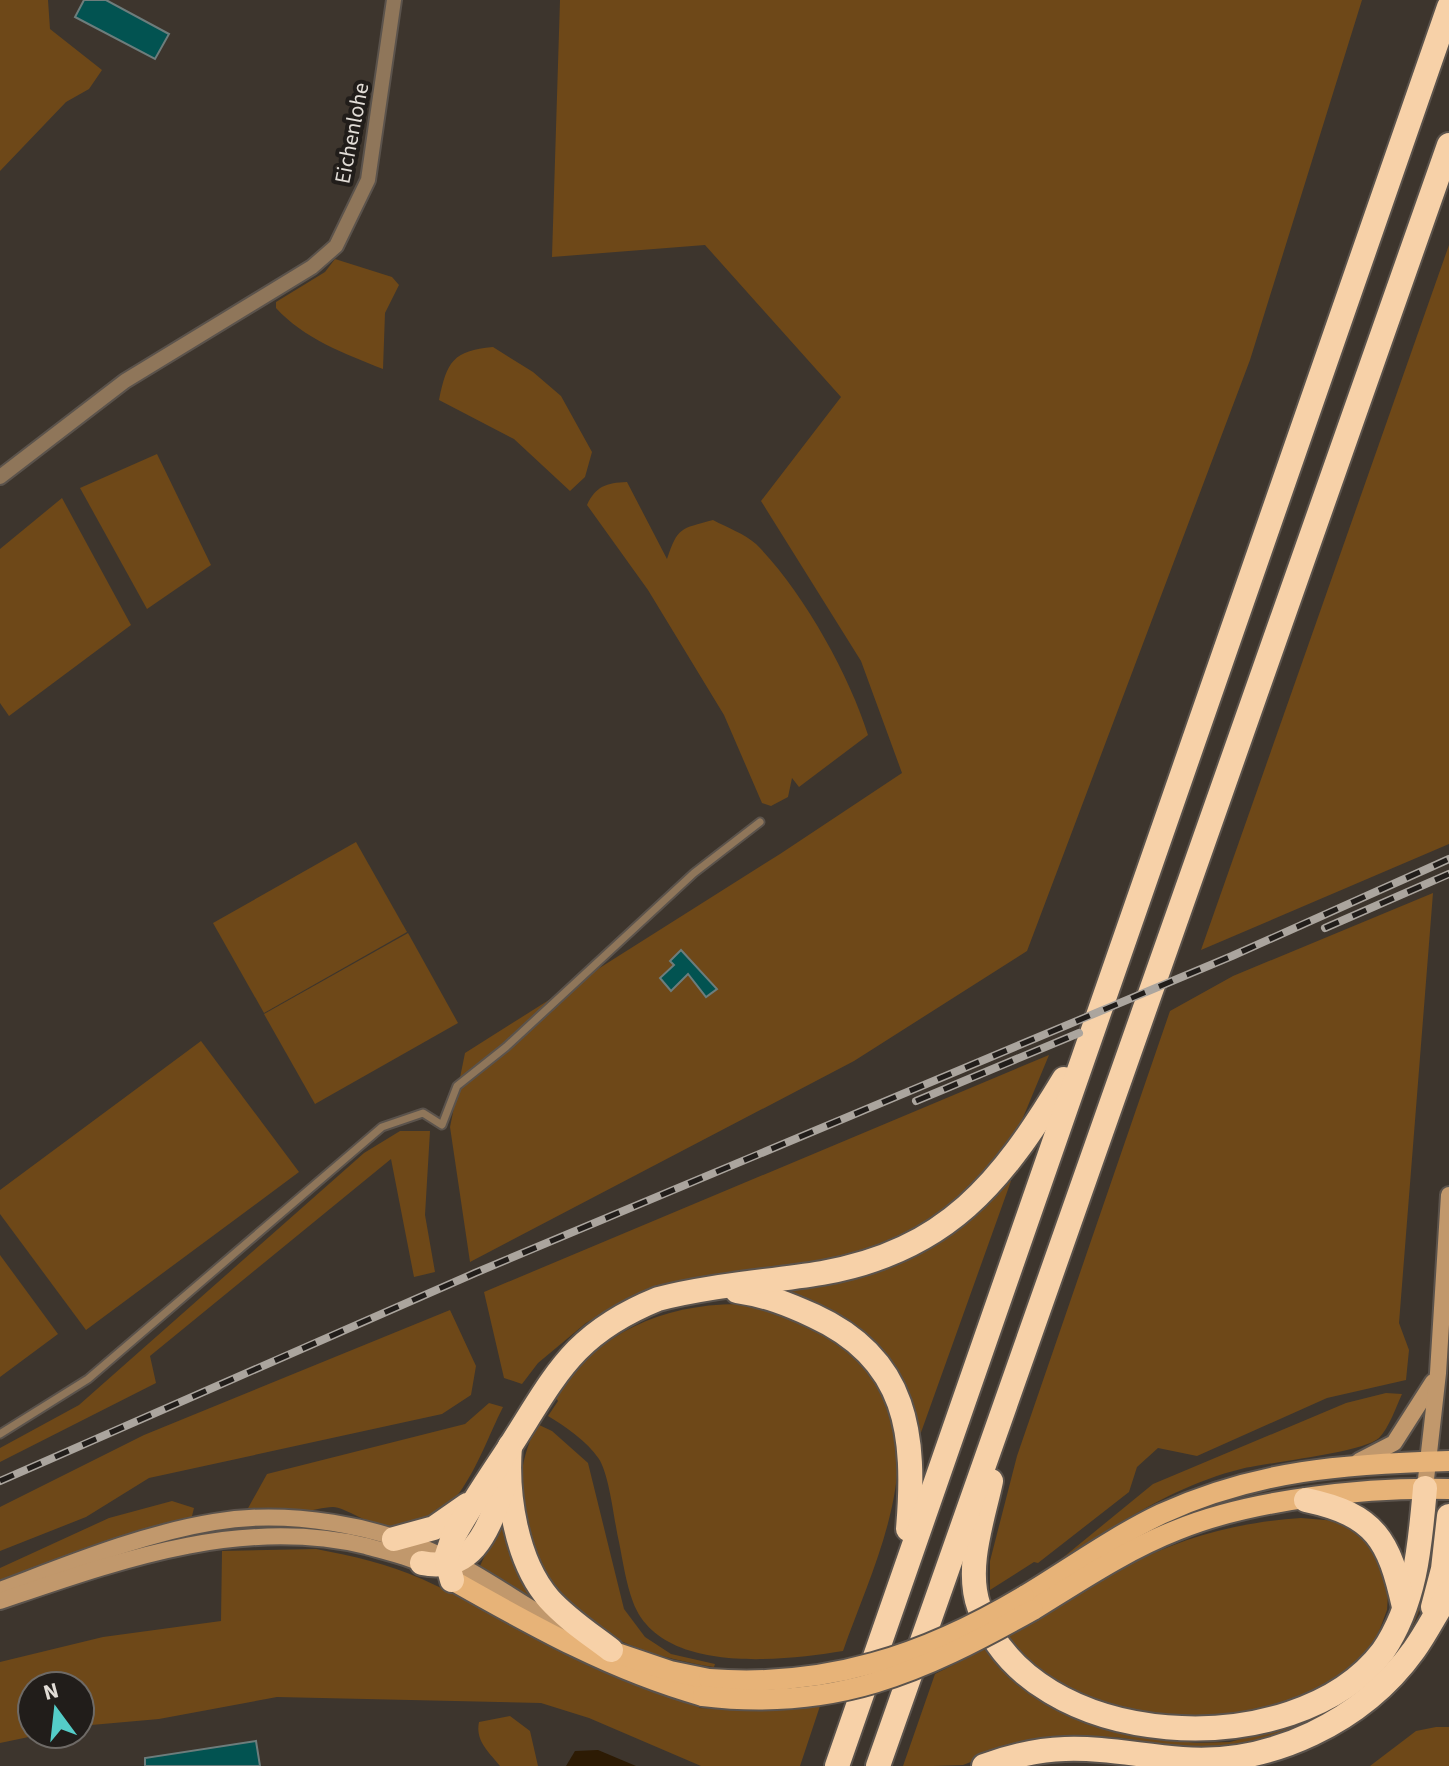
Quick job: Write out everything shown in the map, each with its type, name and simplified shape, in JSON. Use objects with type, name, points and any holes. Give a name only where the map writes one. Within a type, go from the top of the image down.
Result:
[{"type":"highway","points":[[837,1766],[1449,7]]},
{"type":"highway","points":[[878,1766],[1449,145]]},
{"type":"highway","points":[[450,1567],[453,1537],[475,1498],[555,1372],[588,1338],[646,1304],[715,1288],[867,1264],[922,1241],[957,1217],[995,1181],[1088,1039]]},
{"type":"highway","points":[[715,1288],[778,1300],[829,1323],[861,1344],[886,1372],[902,1407],[910,1461],[905,1567]]},
{"type":"highway","points":[[1007,1397],[977,1549],[974,1576],[978,1604],[992,1637],[1010,1661],[1046,1689],[1093,1713],[1135,1727],[1182,1735],[1248,1729],[1314,1709],[1336,1696],[1382,1653],[1404,1609],[1437,1489]]},
{"type":"highway","points":[[510,1446],[508,1476],[520,1535],[533,1572],[547,1596],[564,1615],[611,1650]]},
{"type":"highway","points":[[422,1563],[450,1567],[476,1546],[508,1476]]},
{"type":"highway","points":[[394,1539],[434,1528],[475,1498]]},
{"type":"highway","points":[[1306,1500],[1335,1507],[1375,1530],[1395,1564],[1404,1609]]},
{"type":"highway","points":[[1426,1628],[1443,1569],[1449,1516]]},
{"type":"highway","points":[[984,1766],[1006,1758],[1072,1746],[1187,1760],[1229,1758],[1268,1751],[1313,1734],[1357,1710],[1396,1672],[1449,1593]]},
{"type":"main road","points":[[1028,1603],[1178,1529],[1251,1508],[1437,1489],[1438,1373],[1449,1195]]},
{"type":"main road","points":[[1352,1464],[1382,1452],[1394,1443],[1420,1408],[1438,1373]]},
{"type":"main road","points":[[450,1567],[596,1658],[646,1679],[706,1688],[766,1702],[799,1700],[866,1686],[932,1663],[1028,1603],[1126,1533],[1195,1500],[1262,1478],[1352,1464],[1439,1461]]},
{"type":"main road","points":[[0,1590],[140,1541],[215,1522],[275,1518],[362,1530],[394,1539],[537,1615],[611,1650],[670,1671],[706,1688]]},
{"type":"main road","points":[[0,1601],[143,1556],[236,1537],[285,1534],[340,1540],[422,1563]]},
{"type":"street","name":"Eichenlohe","points":[[0,477],[125,381],[312,267],[336,246],[354,216],[368,180],[378,129],[394,0]]},
{"type":"lane","points":[[0,1434],[88,1379],[382,1127],[423,1113],[442,1125],[457,1086],[506,1047],[694,873],[760,822]]},
{"type":"shaded area","points":[[0,0],[48,0],[50,29],[102,70],[89,89],[66,102],[0,171]]},
{"type":"shaded area","points":[[560,0],[1362,0],[1250,360],[1027,951],[854,1061],[470,1262],[450,1127],[465,1053],[902,773],[861,661],[761,501],[841,397],[705,245],[552,257]]},
{"type":"shaded area","points":[[1449,245],[1449,844],[1201,950]]},
{"type":"shaded area","points":[[335,259],[392,277],[399,285],[385,313],[383,369],[312,337],[276,308],[276,302],[325,272]]},
{"type":"shaded area","points":[[493,347],[533,372],[561,396],[592,452],[585,477],[570,491],[514,439],[439,400],[445,376],[454,360],[469,351]]},
{"type":"shaded area","points":[[157,454],[211,565],[147,609],[80,488]]},
{"type":"shaded area","points":[[627,482],[667,559],[682,531],[713,520],[756,544],[807,609],[849,686],[868,735],[799,787],[792,778],[788,797],[771,806],[762,803],[724,715],[648,590],[587,505],[602,487]]},
{"type":"shaded area","points":[[62,498],[131,625],[9,716],[0,703],[0,549]]},
{"type":"shaded area","points":[[356,842],[407,932],[264,1013],[213,923]]},
{"type":"shaded area","points":[[1433,893],[1399,1323],[1409,1350],[1406,1380],[1327,1398],[1197,1456],[1158,1448],[1137,1467],[1129,1492],[1038,1563],[1034,1562],[990,1590],[990,1561],[1017,1456],[1170,1011],[1233,976]]},
{"type":"shaded area","points":[[408,933],[458,1023],[315,1104],[264,1014]]},
{"type":"shaded area","points":[[201,1041],[299,1172],[86,1330],[0,1214],[0,1190]]},
{"type":"shaded area","points":[[1049,1055],[1010,1149],[943,1221],[867,1256],[709,1275],[632,1297],[586,1323],[538,1363],[522,1384],[504,1378],[484,1292]]},
{"type":"shaded area","points":[[400,1131],[430,1131],[425,1215],[435,1272],[414,1277],[391,1159],[150,1356],[156,1383],[0,1462],[0,1448],[79,1405],[364,1153]]},
{"type":"shaded area","points":[[1011,1181],[919,1438],[906,1389],[887,1357],[857,1333],[773,1290],[850,1276],[907,1259],[946,1237],[1004,1182]]},
{"type":"shaded area","points":[[0,1255],[58,1334],[0,1377]]},
{"type":"shaded area","points":[[737,1304],[784,1315],[827,1335],[870,1370],[891,1402],[897,1433],[898,1465],[894,1497],[877,1560],[843,1651],[788,1658],[725,1658],[695,1652],[669,1642],[647,1625],[628,1587],[603,1467],[582,1440],[548,1416],[558,1401],[555,1396],[573,1374],[612,1339],[634,1326],[682,1310]]},
{"type":"shaded area","points":[[450,1310],[476,1366],[471,1395],[442,1414],[149,1478],[86,1517],[0,1551],[0,1507],[144,1435]]},
{"type":"shaded area","points":[[1386,1393],[1402,1394],[1379,1438],[1335,1453],[1254,1466],[1193,1485],[1147,1507],[1060,1560],[1153,1484],[1346,1403]]},
{"type":"shaded area","points":[[489,1403],[503,1407],[475,1468],[449,1506],[432,1520],[413,1528],[390,1528],[333,1507],[303,1511],[247,1510],[267,1474],[465,1424]]},
{"type":"shaded area","points":[[537,1424],[552,1431],[588,1463],[624,1609],[645,1637],[671,1654],[715,1664],[714,1667],[682,1661],[621,1641],[595,1627],[552,1586],[537,1558],[522,1497],[524,1462]]},
{"type":"shaded area","points":[[172,1501],[194,1508],[191,1520],[101,1545],[0,1581],[0,1568],[109,1518]]},
{"type":"shaded area","points":[[509,1504],[561,1623],[479,1568]]},
{"type":"shaded area","points":[[1435,1505],[1436,1527],[1431,1565],[1420,1608],[1402,1645],[1377,1677],[1347,1703],[1312,1723],[1274,1737],[1232,1746],[1181,1749],[1121,1738],[1070,1737],[1023,1744],[963,1765],[903,1766],[935,1674],[985,1649],[1023,1680],[1095,1724],[1138,1735],[1196,1743],[1230,1742],[1302,1722],[1355,1693],[1386,1661]]},
{"type":"shaded area","points":[[1301,1518],[1337,1521],[1358,1530],[1378,1553],[1389,1578],[1387,1610],[1375,1642],[1321,1695],[1228,1723],[1120,1713],[1071,1693],[1002,1639],[1109,1575],[1179,1543],[1216,1531]]},
{"type":"shaded area","points":[[316,1549],[396,1569],[456,1596],[592,1667],[663,1694],[700,1703],[699,1708],[771,1711],[820,1706],[800,1766],[701,1766],[589,1718],[541,1703],[277,1697],[159,1719],[96,1725],[96,1670],[16,1670],[16,1740],[0,1743],[0,1662],[103,1637],[221,1621],[222,1551]]},
{"type":"shaded area","points":[[510,1716],[530,1731],[538,1766],[500,1766],[484,1746],[479,1735],[479,1722]]},
{"type":"shaded area","points":[[1449,1727],[1449,1766],[1370,1766],[1416,1731]]},
{"type":"shaded area","points":[[598,1750],[636,1766],[566,1766],[575,1751]]},
{"type":"building","points":[[84,0],[106,0],[169,34],[155,59],[75,17]]},
{"type":"building","points":[[681,950],[717,989],[706,997],[688,974],[671,991],[660,978],[674,965],[670,961]]},
{"type":"building","points":[[256,1741],[260,1766],[145,1766],[145,1758]]},
{"type":"railway","points":[[0,1481],[475,1273],[1232,956],[1449,859]]},
{"type":"railway","points":[[1325,928],[1449,874]]},
{"type":"railway","points":[[916,1101],[1079,1033]]}]
